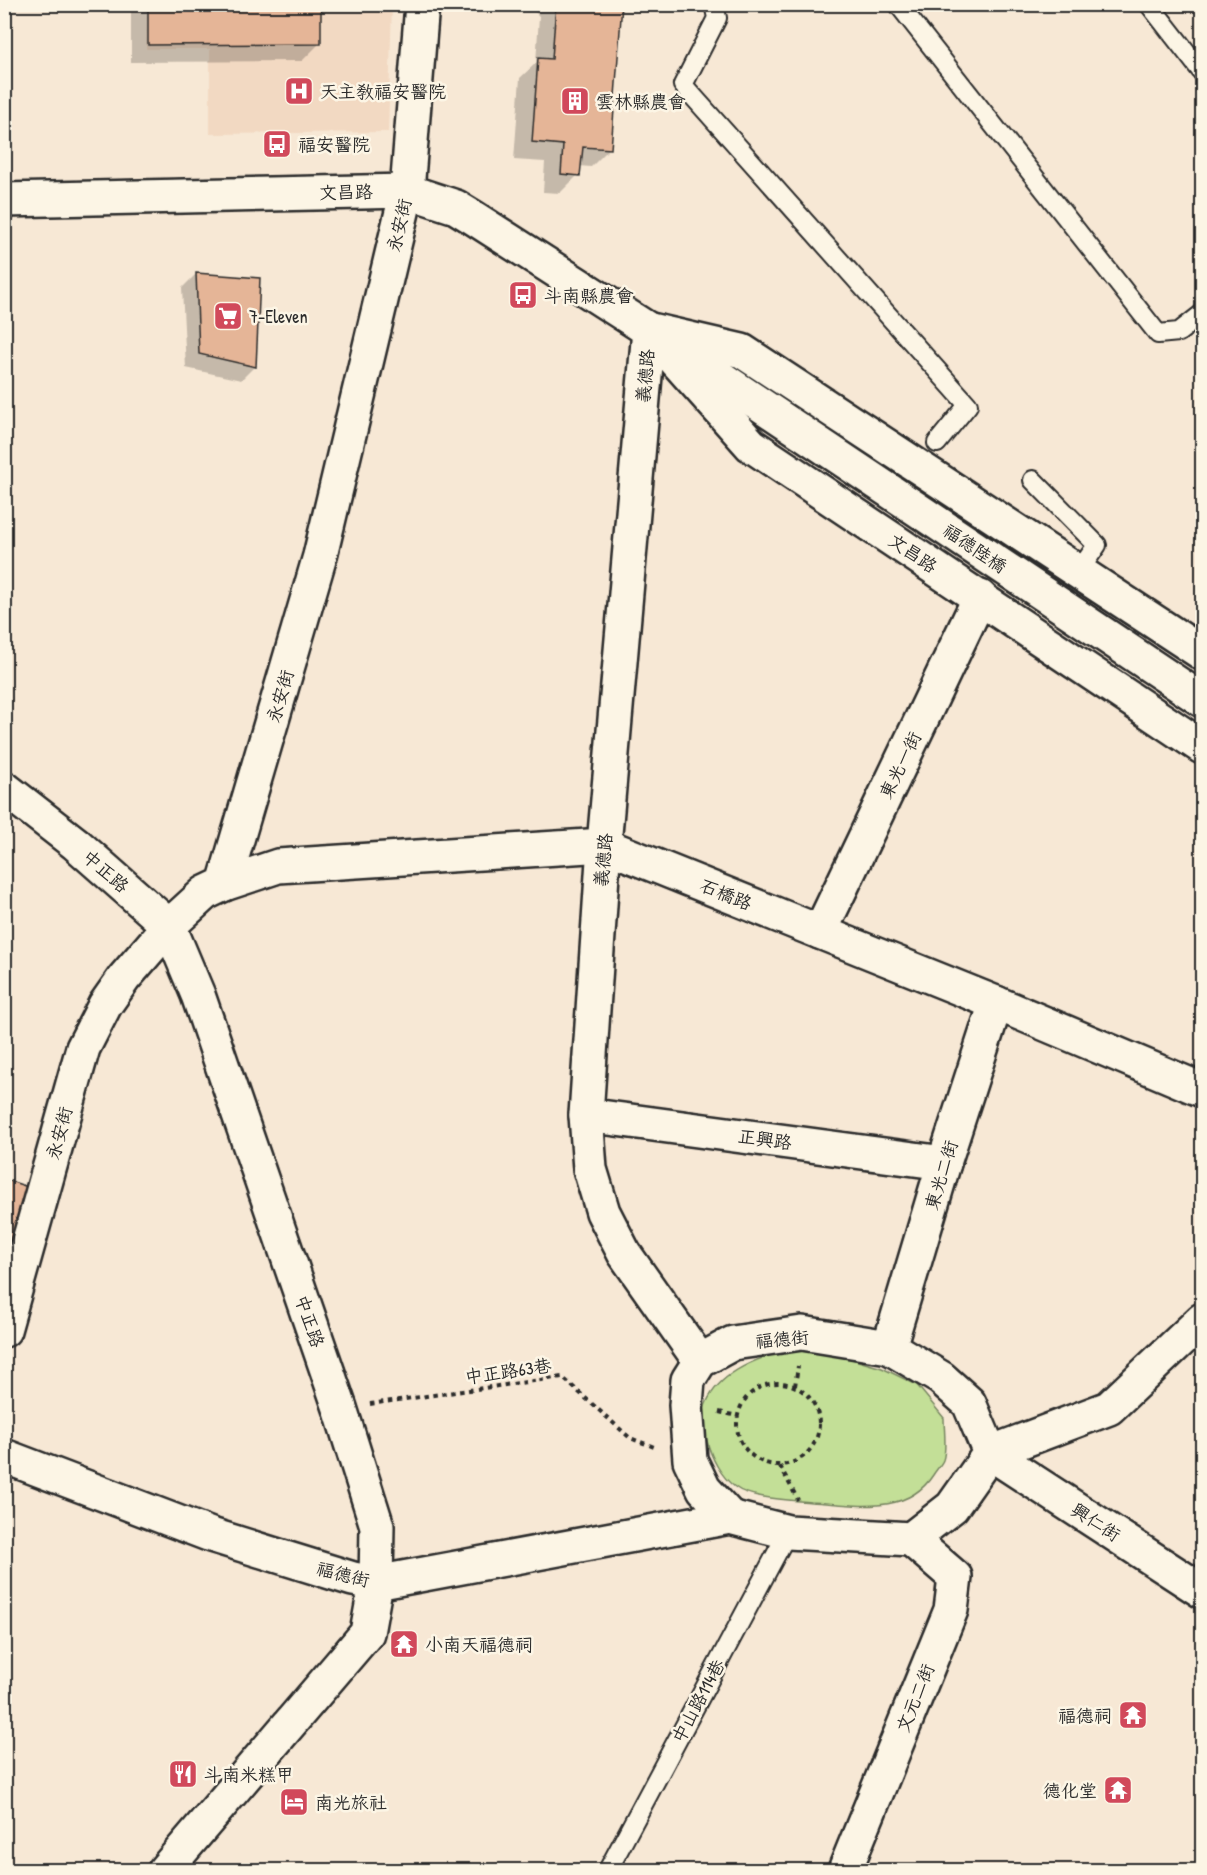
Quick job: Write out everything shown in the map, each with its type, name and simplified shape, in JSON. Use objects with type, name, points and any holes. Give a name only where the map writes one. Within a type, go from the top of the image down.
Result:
[{"type":"street","name":"永安街","points":[[4,1330],[83,1048],[105,1005],[124,978],[170,926],[205,893],[224,884],[320,556],[408,191],[422,4]]},
{"type":"street","name":"文昌路","points":[[4,200],[408,191],[456,207],[649,330],[747,397]]},
{"type":"street","name":"文昌路","points":[[649,330],[742,351],[1203,653]]},
{"type":"street","name":"文昌路","points":[[649,330],[751,445],[1203,747]]},
{"type":"street","name":"義德路","points":[[649,330],[604,845],[586,1116],[590,1169],[603,1212],[624,1253],[700,1361]]},
{"type":"street","name":"福德陸橋","points":[[747,397],[1203,700]]},
{"type":"street","name":"東光一街","points":[[820,932],[980,597]]},
{"type":"street","name":"中正路","points":[[4,788],[76,844],[170,926],[198,995],[340,1408],[377,1526],[376,1583],[367,1633],[165,1870]]},
{"type":"street","name":"石橋路","points":[[224,884],[278,866],[604,845],[996,1003],[1203,1090]]},
{"type":"street","name":"東光二街","points":[[889,1347],[944,1163],[996,1003]]},
{"type":"street","name":"正興路","points":[[586,1116],[944,1163]]},
{"type":"street","points":[[911,1539],[952,1507],[990,1453],[1109,1408],[1203,1320]]},
{"type":"street","name":"福德街","points":[[700,1361],[733,1343],[802,1333],[889,1347],[942,1378],[969,1403],[990,1453]]},
{"type":"street","points":[[700,1361],[688,1380],[686,1405],[690,1460],[704,1489],[730,1517]]},
{"type":"street","name":"興仁街","points":[[990,1453],[1203,1591]]},
{"type":"street","name":"福德街","points":[[4,1456],[211,1535],[352,1579],[376,1583],[730,1517],[788,1532],[911,1539]]},
{"type":"street","name":"文元二街","points":[[845,1870],[951,1610],[955,1577],[911,1539]]},
{"type":"lane","points":[[714,4],[717,18],[683,85],[968,405],[937,443]]},
{"type":"lane","points":[[898,4],[1158,334],[1179,332],[1203,314]]},
{"type":"lane","points":[[1149,4],[1203,72]]},
{"type":"lane","points":[[1033,480],[1097,545],[1079,571]]},
{"type":"lane","name":"中山路114巷","points":[[608,1870],[788,1532]]},
{"type":"path","name":"中正路63巷","points":[[340,1408],[562,1377],[630,1438],[690,1460]]},
{"type":"path","points":[[781,1383],[795,1386],[807,1394],[816,1406],[820,1425],[813,1447],[803,1458],[790,1464],[780,1466],[758,1460],[747,1451],[739,1439],[738,1416],[743,1403],[754,1391],[767,1385],[781,1383]]},
{"type":"shaded area","name":"天主教福安醫院","points":[[147,5],[392,5],[388,132],[210,134],[210,49],[146,49]]},
{"type":"green space","points":[[802,1347],[821,1350],[882,1368],[917,1385],[944,1418],[944,1456],[922,1488],[894,1503],[844,1505],[783,1500],[751,1494],[735,1487],[725,1478],[714,1460],[704,1430],[702,1419],[706,1403],[715,1389],[739,1368],[770,1355]]},
{"type":"building","points":[[148,4],[321,4],[321,44],[148,45]]},
{"type":"building","name":"雲林縣農會","points":[[556,4],[622,4],[611,149],[583,147],[580,176],[561,174],[563,145],[532,142],[538,58],[552,59]]},
{"type":"building","name":"7-Eleven","points":[[196,273],[260,278],[256,367],[199,354]]},
{"type":"building","points":[[4,1179],[28,1187],[4,1259]]},
{"type":"place","name":"天主教福安醫院","points":[[299,91]]},
{"type":"place","name":"雲林縣農會","points":[[575,101]]},
{"type":"place","name":"福安醫院","points":[[277,144]]},
{"type":"place","name":"斗南縣農會","points":[[523,295]]},
{"type":"place","name":"7-Eleven","points":[[228,316]]},
{"type":"place","name":"小南天福德祠","points":[[404,1644]]},
{"type":"place","name":"福德祠","points":[[1133,1715]]},
{"type":"place","name":"斗南米糕甲","points":[[183,1774]]},
{"type":"place","name":"德化堂","points":[[1118,1790]]},
{"type":"place","name":"南光旅社","points":[[294,1802]]}]
